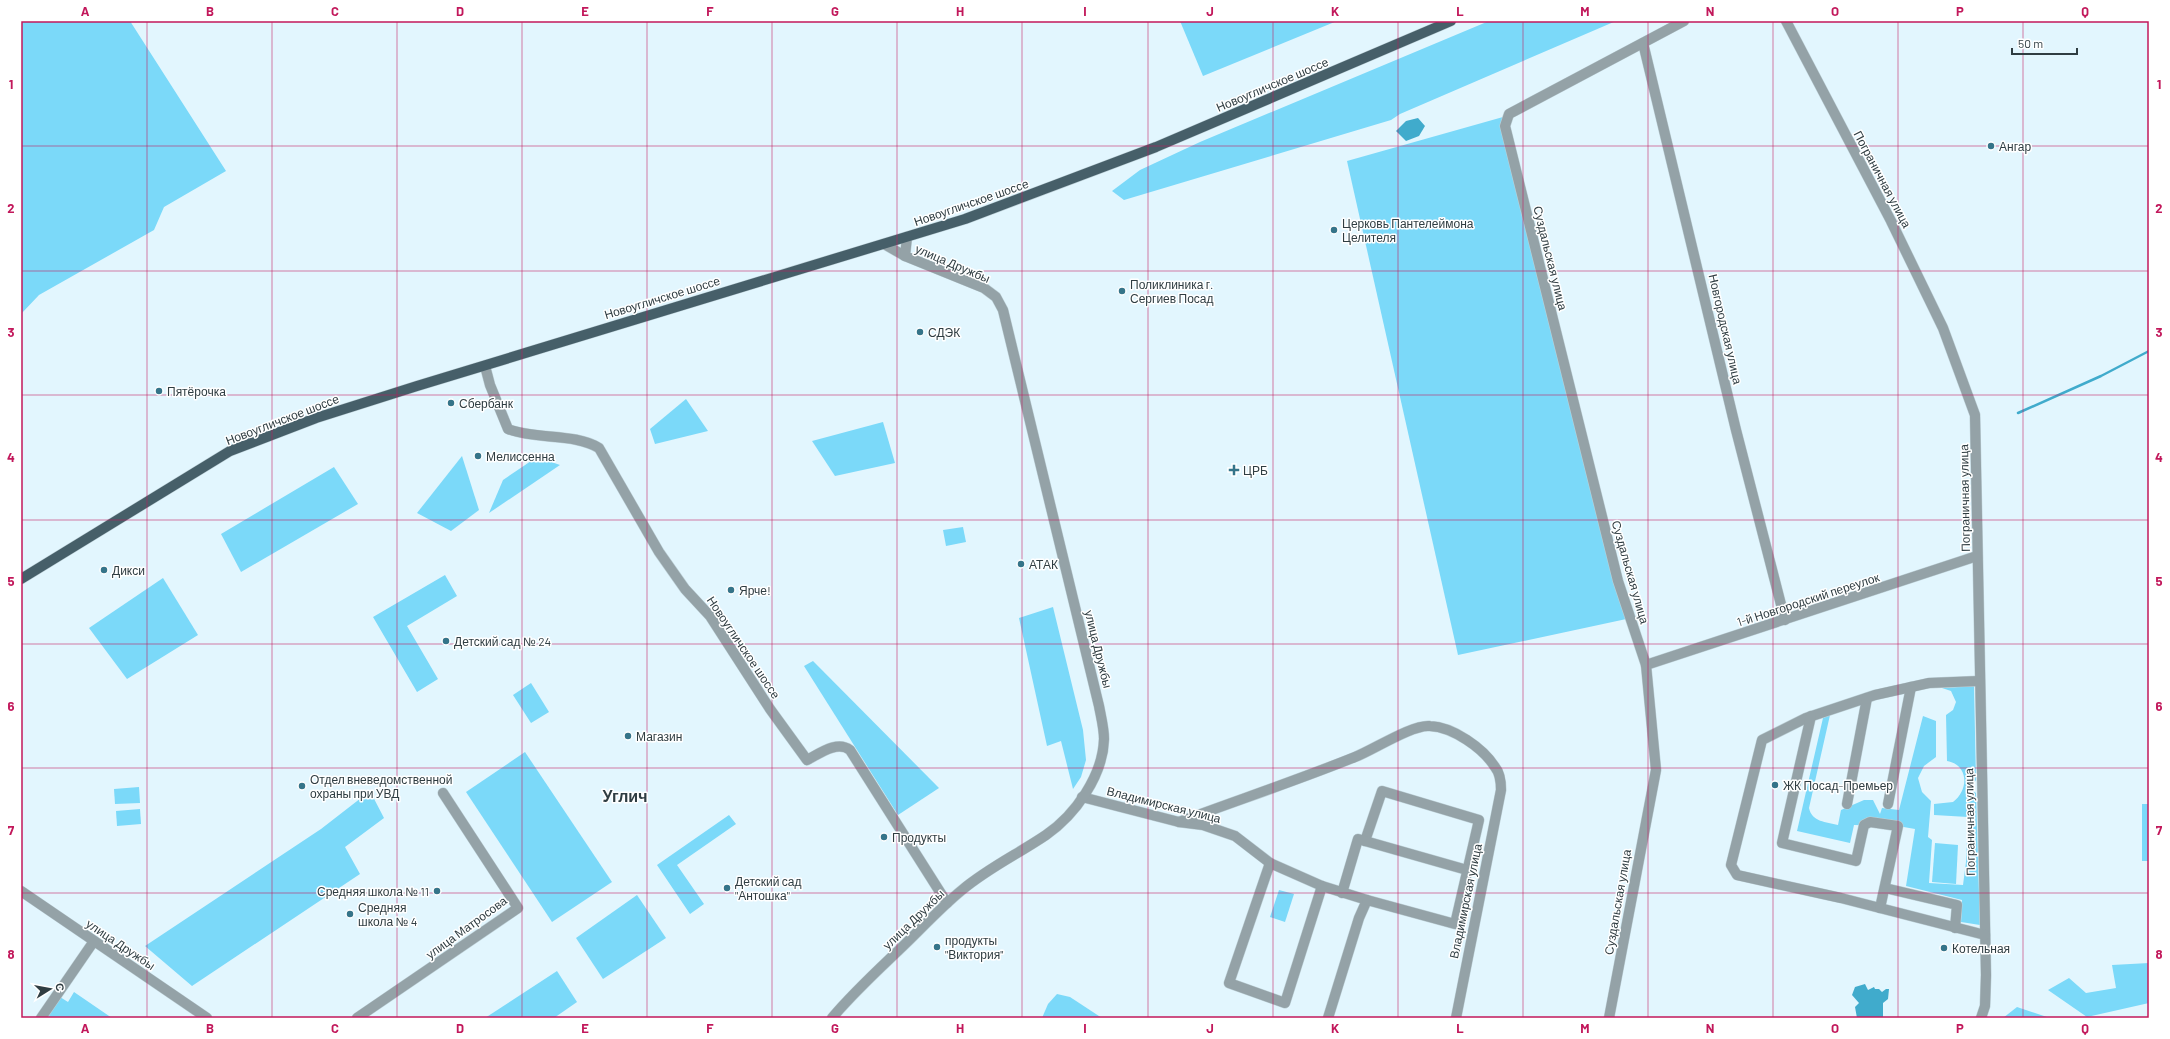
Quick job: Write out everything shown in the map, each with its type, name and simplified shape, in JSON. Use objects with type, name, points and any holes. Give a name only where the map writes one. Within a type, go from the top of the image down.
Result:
[{"type":"main road","name":"Новоугличское шоссе","points":[[21,580],[230,451],[316,418],[667,308],[907,237],[1032,196],[1156,147],[1451,21]]},
{"type":"street","points":[[1643,43],[1684,21]]},
{"type":"street","name":"Пограничная улица","points":[[1786,21],[1891,221],[1943,328],[1959,367],[1975,415],[1986,995],[1981,1018]]},
{"type":"street","name":"Суздальская улица","points":[[1609,1018],[1656,770],[1646,665],[1618,581],[1505,126],[1509,114],[1643,43]]},
{"type":"street","name":"Новгородская улица","points":[[1643,43],[1736,430],[1785,620]]},
{"type":"street","name":"улица Дружбы","points":[[832,1018],[864,984],[947,903],[977,877],[1056,828],[1082,797],[1096,774],[1101,758],[1103,727],[1003,310],[996,297],[984,288],[905,256],[907,237]]},
{"type":"street","points":[[884,244],[905,256]]},
{"type":"street","name":"Новоугличское шоссе","points":[[485,366],[490,385],[508,429],[533,435],[590,442],[599,448],[659,552],[685,589],[710,616],[770,709],[807,760],[835,747],[845,746],[850,750],[947,903]]},
{"type":"street","name":"1-й Новгородский переулок","points":[[1646,665],[1977,556]]},
{"type":"street","points":[[1979,681],[1929,683],[1867,698],[1811,716],[1762,740],[1732,865],[1737,875],[1880,908],[1985,935]]},
{"type":"street","points":[[1888,804],[1911,687]]},
{"type":"street","points":[[1847,804],[1867,698]]},
{"type":"street","points":[[1811,716],[1782,843],[1856,861],[1864,825],[1870,822],[1898,826],[1880,908]]},
{"type":"street","name":"Владимирская улица","points":[[1179,822],[1356,757],[1415,729],[1430,725],[1448,730],[1485,754],[1496,767],[1501,790],[1456,1018]]},
{"type":"street","points":[[1342,893],[1358,839],[1365,841],[1467,870],[1479,820],[1382,791],[1365,841]]},
{"type":"street","name":"улица Матросова","points":[[358,1018],[518,908],[443,793]]},
{"type":"street","name":"Владимирская улица","points":[[1082,797],[1179,822],[1203,825],[1235,836],[1270,863],[1322,886],[1342,893],[1455,924],[1467,870]]},
{"type":"street","points":[[1270,863],[1229,983],[1285,1003],[1322,886]]},
{"type":"street","points":[[1885,888],[1957,905],[1955,928]]},
{"type":"street","name":"улица Дружбы","points":[[21,891],[203,1017]]},
{"type":"street","points":[[1328,1018],[1359,918],[1367,900]]},
{"type":"street","points":[[41,1018],[94,941]]},
{"type":"shaded area","points":[[21,21],[130,21],[226,171],[164,207],[154,230],[39,295],[21,314]]},
{"type":"shaded area","points":[[1180,21],[1337,21],[1203,76]]},
{"type":"shaded area","points":[[1489,21],[1616,21],[1400,114],[1391,120],[1124,200],[1112,191],[1140,170],[1200,142]]},
{"type":"shaded area","points":[[1503,117],[1631,618],[1458,655],[1347,161]]},
{"type":"shaded area","points":[[1418,118],[1425,126],[1419,136],[1406,141],[1396,131],[1406,121]]},
{"type":"shaded area","points":[[686,399],[708,431],[655,444],[650,429]]},
{"type":"shaded area","points":[[883,422],[895,463],[835,476],[812,441]]},
{"type":"shaded area","points":[[462,456],[479,510],[451,531],[417,513]]},
{"type":"shaded area","points":[[537,457],[560,465],[489,513],[503,480]]},
{"type":"shaded area","points":[[334,467],[358,504],[241,572],[221,534]]},
{"type":"shaded area","points":[[963,527],[966,542],[946,546],[943,530]]},
{"type":"shaded area","points":[[445,575],[457,596],[407,626],[438,679],[417,692],[373,617]]},
{"type":"shaded area","points":[[163,578],[198,635],[127,679],[89,628]]},
{"type":"shaded area","points":[[1053,607],[1083,730],[1086,760],[1081,777],[1073,789],[1061,741],[1047,746],[1019,618]]},
{"type":"shaded area","points":[[813,661],[939,788],[898,815],[804,666]]},
{"type":"shaded area","points":[[531,683],[549,712],[531,723],[513,695]]},
{"type":"shaded area","points":[[1974,686],[1976,780],[1973,791],[1976,793],[1980,925],[1961,922],[1962,900],[1906,886],[1915,829],[1898,826],[1854,825],[1850,843],[1797,831],[1823,718],[1830,715],[1809,808],[1816,819],[1838,825],[1841,810],[1864,800],[1873,800],[1880,814],[1882,808],[1899,810],[1923,716],[1936,721],[1936,757],[1924,766],[1918,778],[1922,792],[1931,801],[1928,837],[1932,840],[1929,883],[1963,885],[1966,862],[1968,817],[1934,815],[1934,804],[1953,802],[1962,791],[1964,785],[1963,773],[1959,767],[1954,763],[1947,761],[1946,715],[1953,710],[1956,702],[1951,691],[1942,688]]},
{"type":"shaded area","points":[[525,752],[612,882],[552,922],[466,792]]},
{"type":"shaded area","points":[[139,787],[140,803],[115,804],[114,789]]},
{"type":"shaded area","points":[[370,791],[384,818],[345,847],[360,874],[192,986],[145,946],[321,829]]},
{"type":"shaded area","points":[[2142,804],[2149,804],[2149,861],[2142,861]]},
{"type":"shaded area","points":[[140,809],[141,824],[117,826],[116,811]]},
{"type":"shaded area","points":[[729,815],[736,824],[677,865],[704,904],[690,914],[657,865]]},
{"type":"shaded area","points":[[1935,843],[1958,845],[1956,884],[1932,882]]},
{"type":"shaded area","points":[[1279,890],[1294,894],[1285,922],[1270,917]]},
{"type":"shaded area","points":[[637,895],[666,938],[603,979],[576,938]]},
{"type":"shaded area","points":[[2149,963],[2149,1003],[2087,1017],[2048,990],[2069,978],[2086,993],[2116,988],[2112,965]]},
{"type":"shaded area","points":[[557,971],[577,1002],[554,1018],[485,1018]]},
{"type":"shaded area","points":[[1865,984],[1868,990],[1874,987],[1882,992],[1889,989],[1888,999],[1883,1003],[1883,1018],[1857,1018],[1855,1007],[1859,1003],[1852,995],[1855,987]]},
{"type":"shaded area","points":[[74,992],[112,1018],[45,1018],[60,997],[68,1002]]},
{"type":"shaded area","points":[[1057,994],[1070,997],[1102,1018],[1042,1018],[1048,1004]]},
{"type":"shaded area","points":[[2017,1007],[2050,1018],[2003,1018]]},
{"type":"waterway","points":[[2018,413],[2101,376],[2149,351]]},
{"type":"place","name":"Ангар","points":[[1991,146]]},
{"type":"place","name":"Церковь Пантелеймона Целителя","points":[[1334,230]]},
{"type":"place","name":"Поликлиника г. Сергиев Посад","points":[[1122,291]]},
{"type":"place","name":"СДЭК","points":[[920,332]]},
{"type":"place","name":"Пятёрочка","points":[[159,391]]},
{"type":"place","name":"Сбербанк","points":[[451,403]]},
{"type":"place","name":"Мелиссенна","points":[[478,456]]},
{"type":"place","name":"ЦРБ","points":[[1234,470]]},
{"type":"place","name":"АТАК","points":[[1021,564]]},
{"type":"place","name":"Дикси","points":[[104,570]]},
{"type":"place","name":"Ярче!","points":[[731,590]]},
{"type":"place","name":"Детский сад № 24","points":[[446,641]]},
{"type":"place","name":"Магазин","points":[[628,736]]},
{"type":"place","name":"ЖК Посад-Премьер","points":[[1775,785]]},
{"type":"place","name":"Отдел вневедомственной охраны при УВД","points":[[302,786]]},
{"type":"place","name":"Продукты","points":[[884,837]]},
{"type":"place","name":"Детский сад \"Антошка\"","points":[[727,888]]},
{"type":"place","name":"Средняя школа № 11","points":[[437,891]]},
{"type":"place","name":"Средняя школа № 4","points":[[350,914]]},
{"type":"place","name":"продукты \"Виктория\"","points":[[937,947]]},
{"type":"place","name":"Котельная","points":[[1944,948]]},
{"type":"district","name":"Углич","points":[[625,795]]}]
